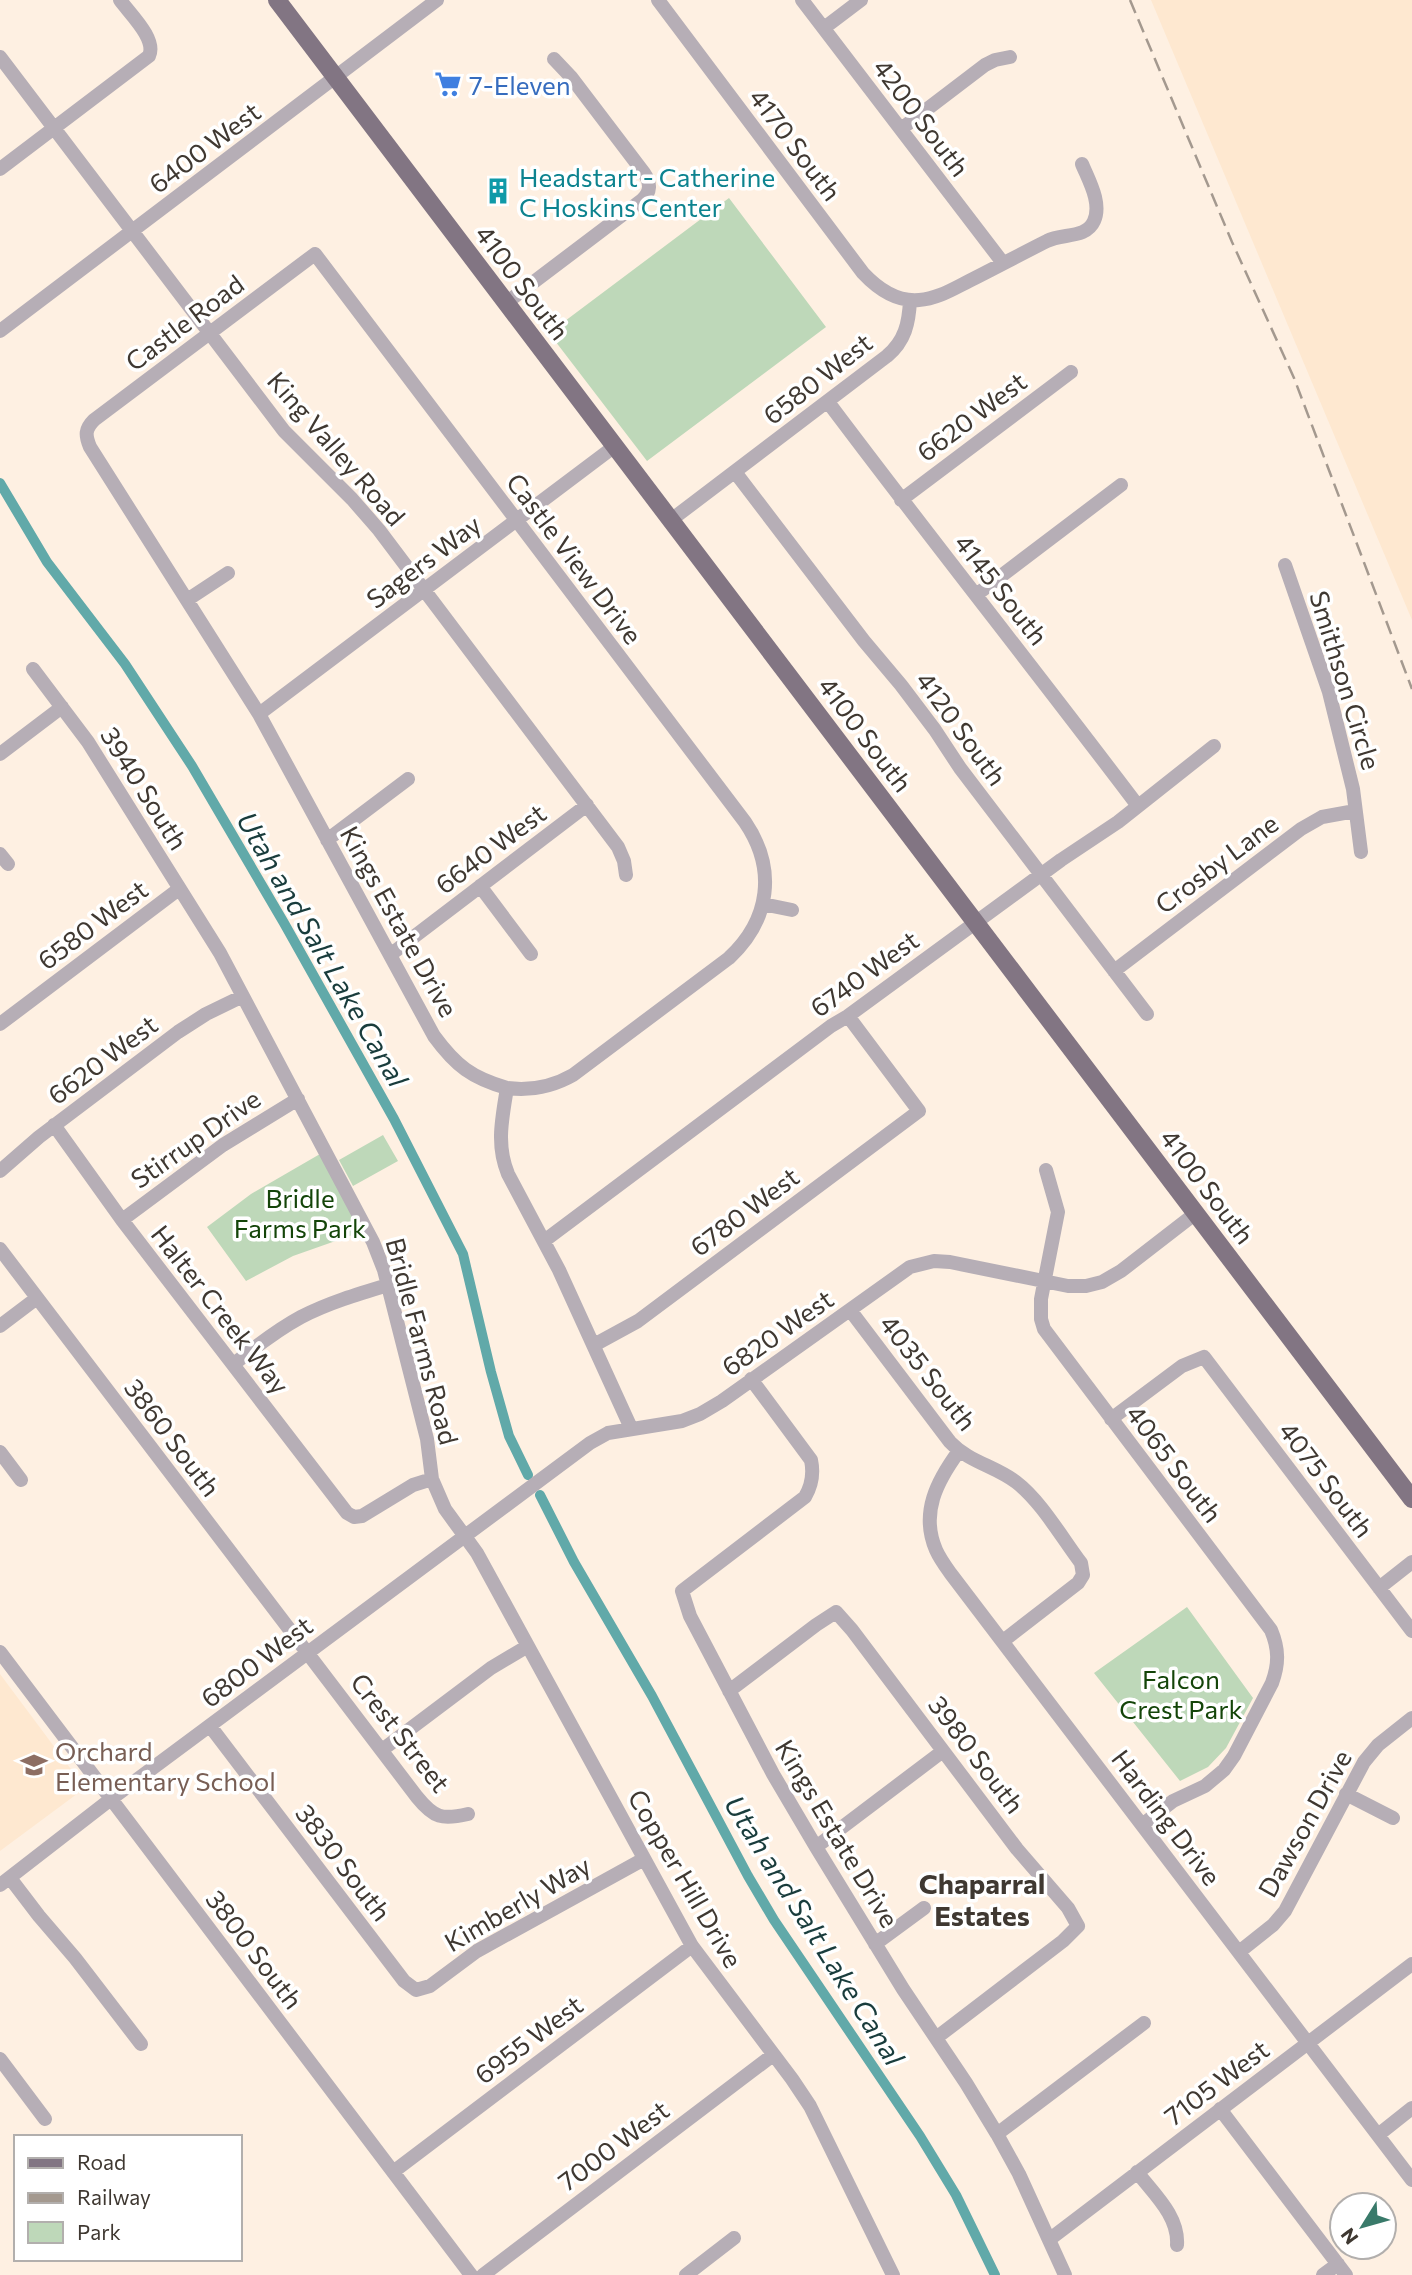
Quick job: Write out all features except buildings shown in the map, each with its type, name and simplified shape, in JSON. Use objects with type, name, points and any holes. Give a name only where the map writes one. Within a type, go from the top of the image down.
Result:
[{"type":"main road","name":"4100 South","points":[[277,0],[1412,1499]]},
{"type":"street","points":[[0,169],[145,60],[152,50],[148,37],[120,0]]},
{"type":"street","name":"6400 West","points":[[0,331],[437,0]]},
{"type":"street","name":"4170 South","points":[[658,0],[863,273],[882,290],[911,300]]},
{"type":"street","name":"4200 South","points":[[802,0],[1003,264]]},
{"type":"street","points":[[824,28],[861,0]]},
{"type":"street","name":"King Valley Road","points":[[0,57],[284,431],[362,510],[424,590],[618,847],[626,875]]},
{"type":"street","points":[[901,129],[985,65],[1010,57]]},
{"type":"street","points":[[506,303],[642,200],[649,189],[644,173],[554,59]]},
{"type":"street","points":[[911,300],[929,299],[944,293],[1052,239],[1080,233],[1090,227],[1096,217],[1097,205],[1082,164]]},
{"type":"street","name":"Castle Road","points":[[86,433],[94,421],[315,254]]},
{"type":"street","name":"Castle View Drive","points":[[315,254],[751,831],[765,872],[763,904],[749,935],[729,958],[565,1080],[527,1089],[507,1088]]},
{"type":"street","name":"6580 West","points":[[671,520],[881,361],[898,345],[908,323],[911,300]]},
{"type":"street","name":"6620 West","points":[[901,500],[1071,372]]},
{"type":"street","name":"4145 South","points":[[828,402],[1138,806]]},
{"type":"street","name":"Kings Estate Drive","points":[[86,433],[90,447],[259,714],[434,1036],[449,1056],[467,1073],[484,1082],[507,1088]]},
{"type":"street","name":"Sagers Way","points":[[259,714],[615,446]]},
{"type":"street","name":"4120 South","points":[[735,472],[863,641],[901,685],[960,768],[1147,1014]]},
{"type":"street","points":[[976,595],[1121,485]]},
{"type":"street","name":"Smithson Circle","points":[[1285,565],[1329,692],[1344,746],[1361,852]]},
{"type":"street","points":[[187,600],[228,573]]},
{"type":"street","name":"3940 South","points":[[33,669],[88,742],[210,936]]},
{"type":"street","points":[[0,754],[62,707]]},
{"type":"street","name":"6740 West","points":[[544,1241],[831,1026],[1138,806],[1214,746]]},
{"type":"street","points":[[327,840],[408,779]]},
{"type":"street","name":"6640 West","points":[[390,955],[587,805]]},
{"type":"street","name":"Crosby Lane","points":[[1114,971],[1301,829],[1321,817],[1355,811]]},
{"type":"street","points":[[480,886],[531,954]]},
{"type":"street","name":"6580 West","points":[[0,1024],[179,889]]},
{"type":"street","points":[[763,904],[792,910]]},
{"type":"street","name":"Bridle Farms Road","points":[[210,936],[373,1242],[388,1285],[428,1439],[432,1479],[445,1508],[466,1536]]},
{"type":"street","name":"6620 West","points":[[0,1171],[54,1125],[187,1026],[242,997]]},
{"type":"street","name":"6780 West","points":[[594,1345],[638,1321],[919,1111],[848,1016]]},
{"type":"street","points":[[507,1088],[500,1130],[502,1159],[594,1345],[631,1429]]},
{"type":"street","name":"Stirrup Drive","points":[[122,1220],[229,1140],[298,1099]]},
{"type":"street","name":"Halter Creek Way","points":[[54,1125],[122,1220],[343,1510],[354,1517],[366,1514],[417,1483],[432,1479]]},
{"type":"street","name":"4065 South","points":[[1046,1170],[1058,1212],[1041,1313],[1044,1329],[1271,1630],[1278,1654],[1272,1683],[1224,1770],[1205,1786],[1172,1801],[1142,1825]]},
{"type":"street","name":"6820 West","points":[[543,1478],[608,1433],[663,1425],[700,1414],[910,1267],[934,1261],[950,1262],[1068,1286],[1086,1286],[1102,1282],[1121,1271],[1196,1213]]},
{"type":"street","name":"3860 South","points":[[0,1249],[307,1654]]},
{"type":"street","points":[[233,1364],[303,1317],[340,1300],[388,1285]]},
{"type":"street","points":[[0,1326],[37,1298]]},
{"type":"street","name":"4035 South","points":[[850,1310],[959,1451],[1002,1473],[1025,1490],[1080,1563],[1083,1571],[1074,1587],[1003,1641]]},
{"type":"street","name":"4075 South","points":[[1111,1419],[1182,1366],[1204,1357],[1412,1631]]},
{"type":"street","name":"Kings Estate Drive","points":[[751,1379],[811,1460],[812,1480],[805,1497],[682,1591],[690,1616],[773,1774],[816,1847],[997,2134],[1050,2239],[1065,2275]]},
{"type":"street","name":"Harding Drive","points":[[959,1451],[935,1488],[930,1510],[930,1527],[936,1550],[951,1574],[1412,2180]]},
{"type":"street","points":[[0,1452],[21,1480]]},
{"type":"street","name":"6800 West","points":[[5,1882],[111,1799],[543,1478]]},
{"type":"street","name":"Copper Hill Drive","points":[[466,1536],[692,1946],[810,2106],[893,2275]]},
{"type":"street","points":[[1379,1588],[1412,1562]]},
{"type":"street","name":"3980 South","points":[[729,1690],[836,1612],[1017,1849],[1068,1908],[1078,1926],[1063,1941],[936,2038]]},
{"type":"street","points":[[382,1750],[491,1668],[528,1646]]},
{"type":"street","name":"3800 South","points":[[0,1652],[471,2275]]},
{"type":"street","name":"Crest Street","points":[[307,1654],[432,1813],[447,1818],[468,1814]]},
{"type":"street","name":"Dawson Drive","points":[[1239,1952],[1266,1931],[1285,1911],[1370,1753],[1412,1718]]},
{"type":"street","name":"3830 South","points":[[210,1726],[404,1981],[416,1990]]},
{"type":"street","points":[[816,1847],[943,1751]]},
{"type":"street","points":[[1346,1794],[1393,1818]]},
{"type":"street","name":"Kimberly Way","points":[[416,1990],[430,1986],[477,1951],[645,1859]]},
{"type":"street","points":[[5,1882],[75,1958],[141,2044]]},
{"type":"street","points":[[875,1944],[924,1908]]},
{"type":"street","name":"6955 West","points":[[393,2172],[692,1946]]},
{"type":"street","name":"7105 West","points":[[1050,2239],[1412,1964]]},
{"type":"street","points":[[997,2134],[1144,2023]]},
{"type":"street","name":"7000 West","points":[[483,2275],[773,2055]]},
{"type":"street","points":[[0,2059],[45,2119]]},
{"type":"street","points":[[1378,2135],[1412,2108]]},
{"type":"street","points":[[1220,2109],[1342,2269],[1323,2275]]},
{"type":"street","points":[[1137,2172],[1172,2219],[1178,2232],[1177,2245]]},
{"type":"street","points":[[685,2275],[734,2238]]},
{"type":"shaded area","points":[[1151,0],[1412,0],[1412,620]]},
{"type":"shaded area","name":"Orchard Elementary School","points":[[0,1674],[85,1788],[0,1851]]},
{"type":"green space","points":[[729,198],[826,327],[647,461],[549,333]]},
{"type":"green space","name":"Bridle Farms Park","points":[[383,1135],[398,1161],[353,1186],[339,1160]]},
{"type":"green space","name":"Bridle Farms Park","points":[[320,1154],[361,1232],[293,1256],[246,1281],[207,1227],[251,1194]]},
{"type":"green space","name":"Falcon Crest Park","points":[[1187,1607],[1253,1698],[1226,1748],[1208,1767],[1180,1781],[1094,1673]]},
{"type":"waterway","name":"Utah and Salt Lake Canal","points":[[0,483],[47,562],[125,664],[192,766],[394,1119],[463,1254],[509,1436],[528,1475]]},
{"type":"waterway","name":"Utah and Salt Lake Canal","points":[[540,1495],[574,1562],[652,1696],[748,1876],[774,1920],[920,2136],[956,2195],[995,2275]]},
{"type":"railway","points":[[1130,0],[1232,242],[1294,378],[1412,689]]},
{"type":"place","name":"7-Eleven","points":[[448,84]]},
{"type":"place","name":"Headstart - Catherine C Hoskins Center","points":[[498,191]]},
{"type":"place","name":"Orchard Elementary School","points":[[34,1765]]},
{"type":"district","name":"Chaparral Estates","points":[[982,1899]]}]
